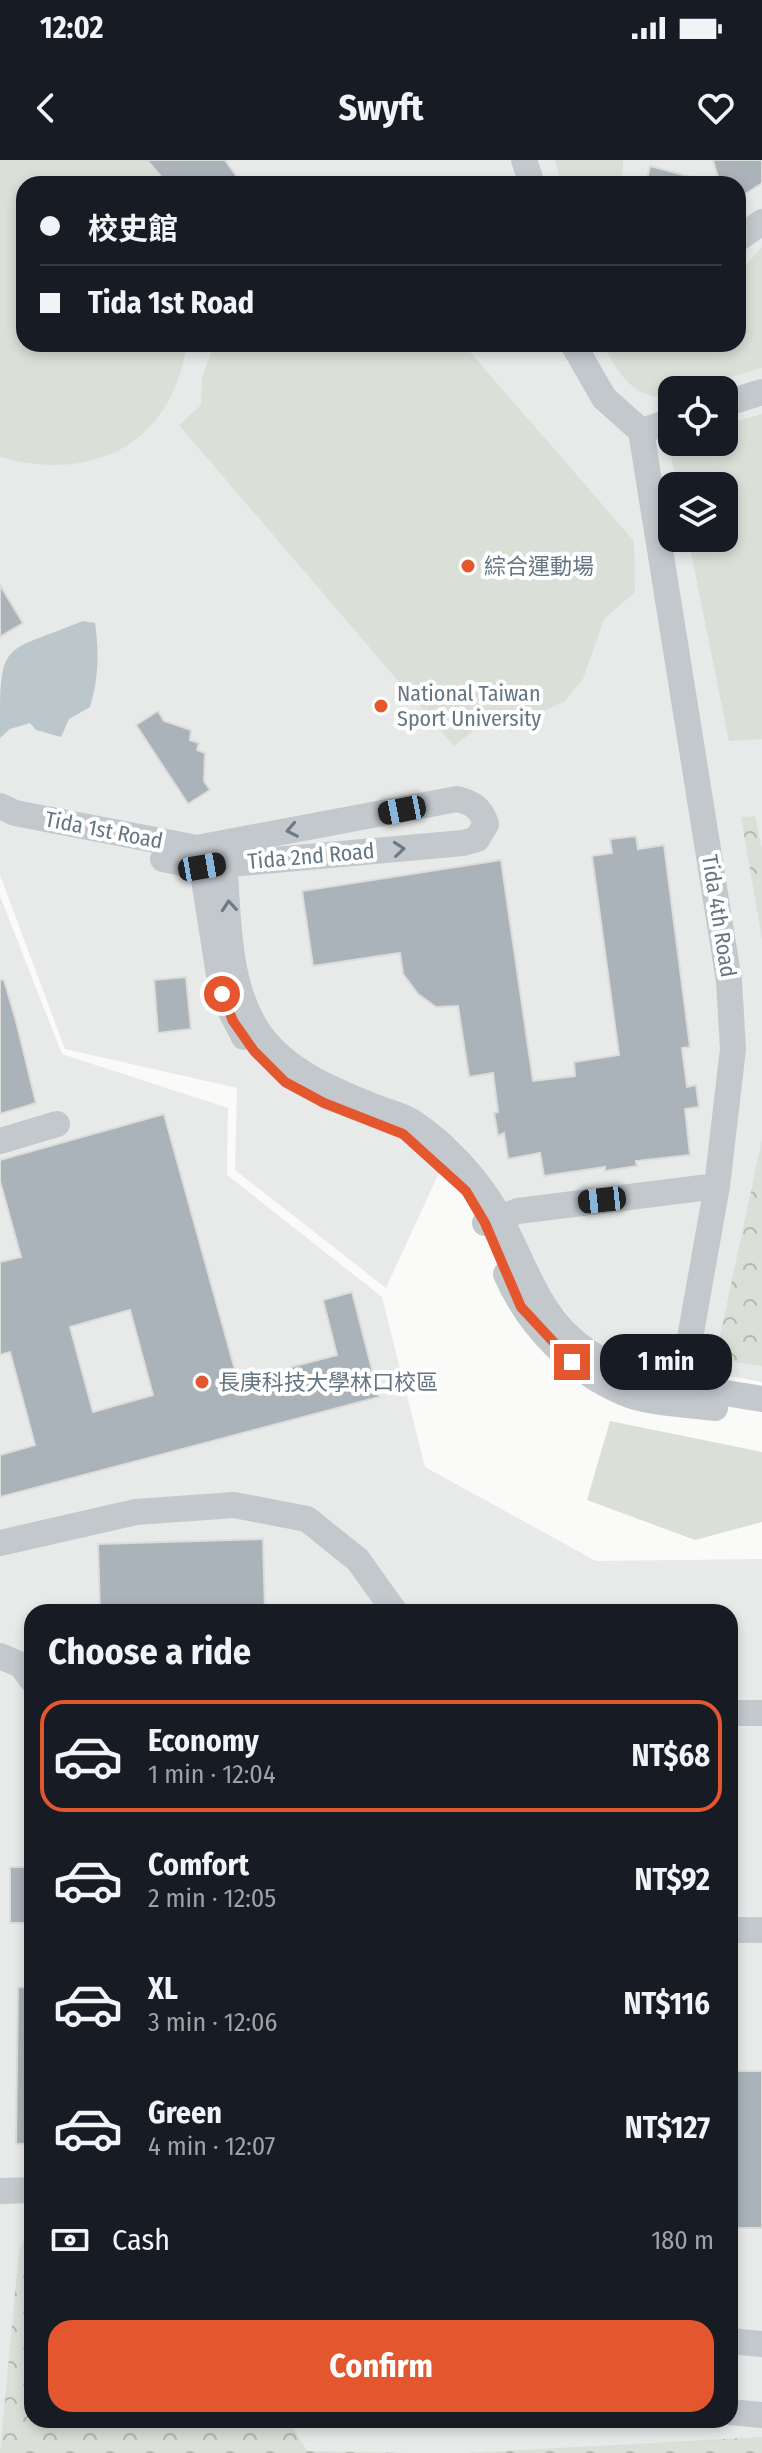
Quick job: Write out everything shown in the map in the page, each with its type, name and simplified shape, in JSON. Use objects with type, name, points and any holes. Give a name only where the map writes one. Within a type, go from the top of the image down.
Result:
[{"type":"street","points":[[578,352],[604,398],[641,431],[658,426]]},
{"type":"street","points":[[738,400],[762,392]]},
{"type":"street","name":"Tida 4th Road","points":[[641,431],[729,981],[733,1049],[717,1186],[680,1393]]},
{"type":"street","name":"Tida 2nd Road","points":[[457,799],[472,803],[482,812],[486,824],[477,839],[463,843],[212,855],[457,799]]},
{"type":"street","name":"Tida 1st Road","points":[[0,806],[15,813],[212,855]]},
{"type":"street","name":"Tida 1st Road","points":[[0,825],[212,855]]},
{"type":"street","points":[[212,855],[234,962],[248,1012],[266,1042],[291,1065],[337,1092],[412,1122],[478,1182],[492,1221],[538,1301],[586,1351],[680,1393],[762,1417]]},
{"type":"street","points":[[0,1141],[57,1124]]},
{"type":"street","points":[[492,1221],[518,1211],[717,1186]]},
{"type":"street","points":[[680,1393],[762,1399]]},
{"type":"street","points":[[0,1543],[136,1512],[234,1505],[307,1519],[358,1560],[389,1604]]},
{"type":"street","points":[[0,1656],[24,1669]]},
{"type":"street","points":[[738,1713],[762,1713]]},
{"type":"street","points":[[738,1930],[762,1930]]},
{"type":"street","points":[[0,2191],[24,2190]]},
{"type":"street","points":[[738,2342],[762,2344]]},
{"type":"street","points":[[738,2413],[762,2415]]},
{"type":"shaded area","name":"National Taiwan Sport University","points":[[0,160],[762,160],[762,1382],[635,1360],[593,1347],[553,1296],[481,1166],[455,1138],[386,1288],[235,1170],[237,1088],[65,1049],[0,875]]},
{"type":"shaded area","points":[[83,621],[95,623],[97,644],[97,675],[90,707],[69,719],[61,737],[36,730],[30,723],[10,729],[0,738],[1,682],[10,654],[35,639]]},
{"type":"shaded area","name":"長庚科技大學林口校區","points":[[0,896],[62,1054],[228,1108],[227,1175],[382,1297],[425,1467],[596,1561],[762,1559],[762,2453],[0,2453]]},
{"type":"green space","points":[[0,160],[147,160],[160,176],[16,176],[16,352],[185,352],[178,379],[164,408],[146,431],[123,448],[96,459],[67,465],[34,464],[0,457]]},
{"type":"green space","points":[[555,160],[623,160],[622,176],[559,176]]},
{"type":"green space","points":[[762,247],[762,368],[734,376],[658,376],[658,396],[654,396],[630,384],[608,352],[746,352],[746,265]]},
{"type":"green space","name":"綜合運動場","points":[[211,352],[470,352],[634,541],[635,592],[604,619],[583,679],[565,701],[515,725],[478,727],[454,746],[179,425],[201,405],[202,378]]},
{"type":"green space","points":[[762,414],[762,739],[729,741],[691,552],[738,552],[738,472],[674,472],[671,456],[738,456],[738,421]]},
{"type":"green space","points":[[755,816],[762,849],[762,939],[741,817]]},
{"type":"green space","points":[[762,1140],[762,1366],[715,1359]]},
{"type":"green space","points":[[610,1421],[762,1452],[762,1522],[695,1540],[587,1500]]},
{"type":"green space","points":[[24,2241],[24,2428],[293,2428],[307,2451],[408,2453],[0,2453],[19,2250]]},
{"type":"green space","points":[[762,2437],[762,2453],[468,2453]]},
{"type":"building","points":[[147,160],[225,160],[236,176],[160,176]]},
{"type":"building","points":[[713,160],[762,160],[762,183],[746,194],[746,176],[718,176]]},
{"type":"building","points":[[650,166],[688,176],[648,176]]},
{"type":"building","points":[[0,585],[23,623],[0,637]]},
{"type":"building","points":[[158,711],[164,721],[191,730],[190,740],[199,743],[197,750],[205,753],[204,781],[210,790],[188,804],[136,725]]},
{"type":"building","points":[[636,836],[638,849],[664,845],[690,1047],[682,1048],[687,1087],[696,1085],[699,1107],[685,1109],[690,1155],[636,1161],[637,1166],[605,1171],[605,1167],[544,1176],[540,1153],[508,1159],[504,1133],[498,1136],[493,1073],[469,1077],[458,1006],[436,1007],[418,994],[403,974],[400,953],[313,966],[302,891],[501,860],[533,1081],[575,1076],[574,1062],[619,1055],[592,856],[612,853],[610,839]]},
{"type":"building","points":[[186,977],[191,1029],[158,1033],[154,980]]},
{"type":"building","points":[[0,980],[4,980],[16,1021],[36,1103],[0,1114]]},
{"type":"building","points":[[164,1114],[238,1381],[337,1355],[323,1300],[352,1292],[379,1397],[0,1497],[0,1455],[35,1445],[10,1352],[0,1355],[0,1262],[21,1257],[0,1181],[0,1160]],"holes":[[[130,1310],[153,1395],[93,1412],[70,1327]]]},
{"type":"building","points":[[263,1539],[265,1604],[100,1604],[98,1544]]},
{"type":"building","points":[[10,1867],[24,1867],[24,1923],[10,1923]]},
{"type":"building","points":[[18,1987],[24,1987],[24,2144],[16,2144]]},
{"type":"building","points":[[738,2071],[762,2071],[762,2228],[738,2228]]},
{"type":"place","name":"綜合運動場","points":[[468,566]]},
{"type":"place","name":"National Taiwan Sport University","points":[[381,706]]},
{"type":"place","name":"長庚科技大學林口校區","points":[[202,1382]]},
{"type":"route","points":[[222,994],[233,1021],[254,1051],[285,1082],[324,1103],[403,1134],[433,1157],[466,1191],[485,1223],[521,1307],[572,1362]]}]
